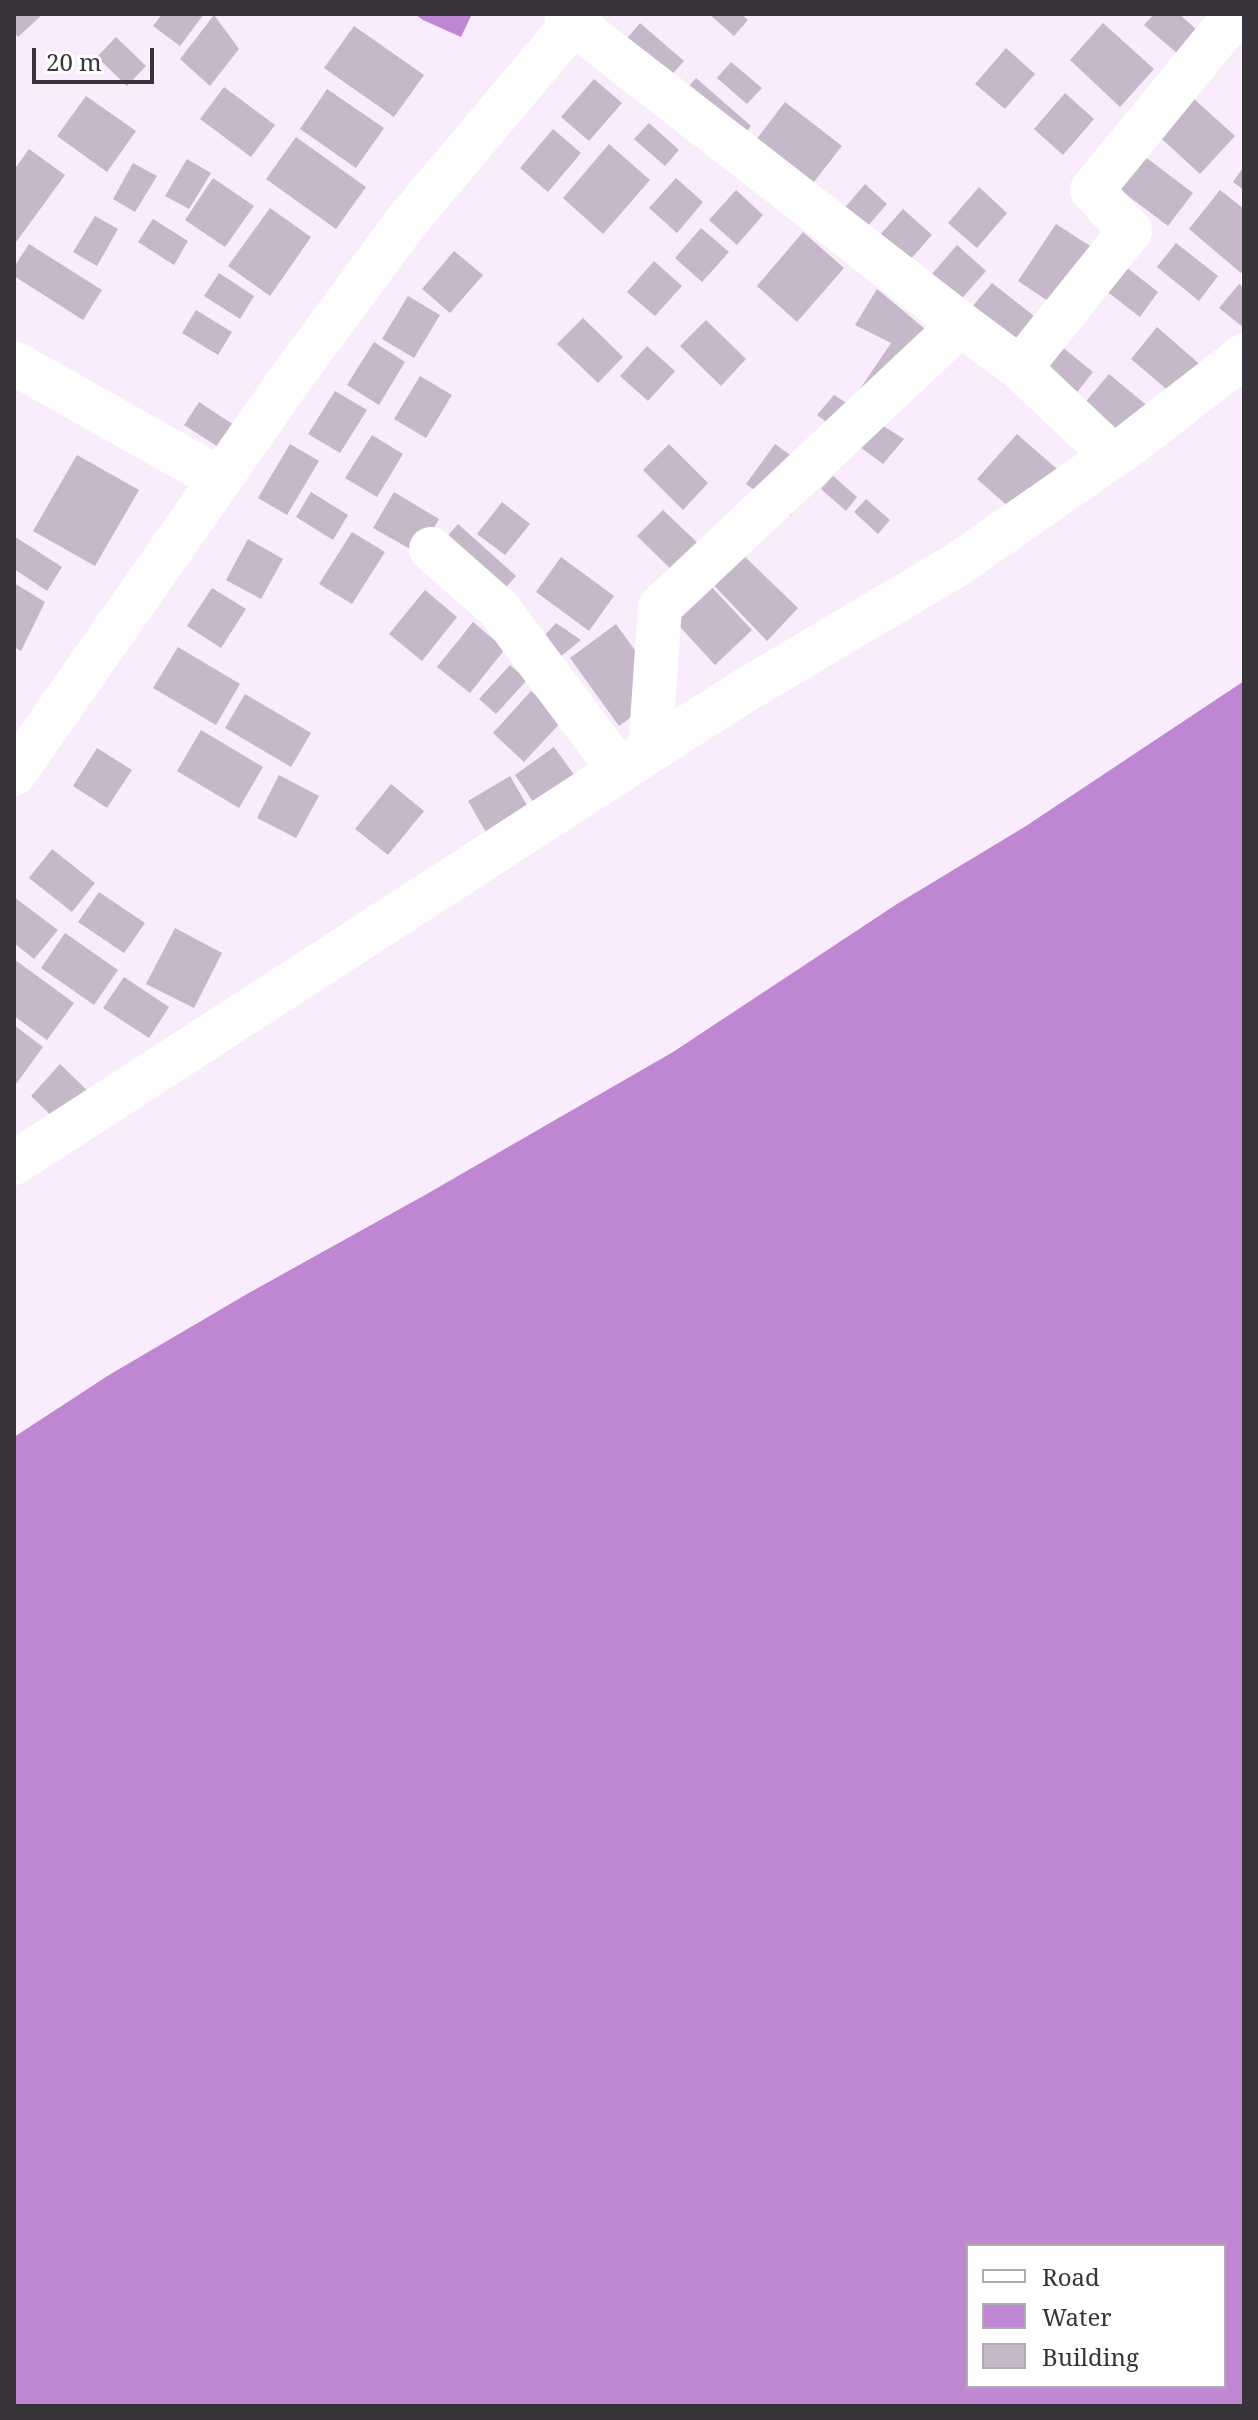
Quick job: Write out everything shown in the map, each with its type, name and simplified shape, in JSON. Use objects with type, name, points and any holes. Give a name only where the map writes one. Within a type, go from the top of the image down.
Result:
[{"type":"street","points":[[1020,368],[1130,231],[1092,190],[1236,14]]},
{"type":"street","points":[[14,774],[220,479],[406,222],[573,17],[1020,368],[1113,456]]},
{"type":"street","points":[[635,761],[660,607],[961,324]]},
{"type":"street","points":[[14,1163],[744,691],[955,566],[1113,456],[1244,356]]},
{"type":"street","points":[[14,363],[220,479]]},
{"type":"street","points":[[431,549],[499,609],[635,761]]},
{"type":"water","points":[[415,14],[478,14],[471,16],[461,37]]},
{"type":"water","points":[[1244,681],[1244,2406],[14,2406],[14,1437],[109,1375],[247,1294],[673,1052],[897,904],[1026,826]]},
{"type":"building","points":[[14,14],[43,14],[18,37],[14,32]]},
{"type":"building","points":[[162,14],[204,14],[180,46],[153,26]]},
{"type":"building","points":[[709,14],[741,14],[748,20],[734,36]]},
{"type":"building","points":[[1154,14],[1179,14],[1205,37],[1185,60],[1144,25]]},
{"type":"building","points":[[214,15],[239,49],[210,86],[180,59]]},
{"type":"building","points":[[640,23],[684,61],[660,88],[617,50]]},
{"type":"building","points":[[1103,23],[1154,69],[1120,107],[1070,60]]},
{"type":"building","points":[[354,26],[424,75],[394,117],[324,68]]},
{"type":"building","points":[[116,37],[146,66],[127,86],[97,57]]},
{"type":"building","points":[[1006,48],[1035,74],[1005,109],[975,84]]},
{"type":"building","points":[[731,62],[762,88],[747,104],[717,78]]},
{"type":"building","points":[[696,78],[751,126],[722,160],[667,111]]},
{"type":"building","points":[[594,79],[622,103],[589,141],[561,117]]},
{"type":"building","points":[[224,87],[275,125],[251,157],[200,119]]},
{"type":"building","points":[[327,89],[384,128],[356,168],[300,129]]},
{"type":"building","points":[[1184,90],[1235,136],[1200,174],[1150,128]]},
{"type":"building","points":[[1065,93],[1094,119],[1063,155],[1034,129]]},
{"type":"building","points":[[86,96],[136,131],[107,172],[57,136]]},
{"type":"building","points":[[785,102],[842,146],[795,206],[739,162]]},
{"type":"building","points":[[649,123],[679,150],[665,166],[634,139]]},
{"type":"building","points":[[553,129],[581,153],[548,192],[520,168]]},
{"type":"building","points":[[296,137],[366,187],[336,229],[266,179]]},
{"type":"building","points":[[609,144],[650,180],[603,234],[563,198]]},
{"type":"building","points":[[29,149],[65,175],[14,245],[14,170]]},
{"type":"building","points":[[1144,156],[1193,193],[1168,226],[1119,189]]},
{"type":"building","points":[[187,159],[211,173],[189,209],[165,196]]},
{"type":"building","points":[[133,163],[157,176],[135,212],[113,199]]},
{"type":"building","points":[[1244,166],[1244,190],[1233,182]]},
{"type":"building","points":[[213,178],[254,206],[225,247],[185,220]]},
{"type":"building","points":[[676,178],[703,202],[677,233],[649,208]]},
{"type":"building","points":[[865,184],[887,204],[859,236],[837,217]]},
{"type":"building","points":[[979,187],[1007,213],[977,248],[948,223]]},
{"type":"building","points":[[736,190],[763,215],[737,245],[709,220]]},
{"type":"building","points":[[1220,190],[1244,209],[1244,269],[1241,273],[1189,229]]},
{"type":"building","points":[[270,208],[311,237],[270,296],[228,266]]},
{"type":"building","points":[[903,209],[932,235],[901,270],[872,244]]},
{"type":"building","points":[[95,216],[118,229],[97,266],[73,252]]},
{"type":"building","points":[[153,219],[188,241],[174,265],[138,242]]},
{"type":"building","points":[[1056,224],[1098,251],[1060,309],[1018,281]]},
{"type":"building","points":[[701,228],[729,252],[702,282],[675,258]]},
{"type":"building","points":[[803,232],[844,268],[797,322],[757,286]]},
{"type":"building","points":[[1176,243],[1218,276],[1199,301],[1157,267]]},
{"type":"building","points":[[29,244],[102,290],[83,320],[14,276],[14,267]]},
{"type":"building","points":[[957,245],[986,271],[955,306],[926,281]]},
{"type":"building","points":[[454,251],[483,275],[450,313],[422,289]]},
{"type":"building","points":[[1116,259],[1158,292],[1140,317],[1097,284]]},
{"type":"building","points":[[654,261],[682,286],[655,316],[627,292]]},
{"type":"building","points":[[219,273],[254,296],[240,319],[204,296]]},
{"type":"building","points":[[992,283],[1034,316],[1015,341],[972,307]]},
{"type":"building","points":[[1239,284],[1244,288],[1244,328],[1219,308]]},
{"type":"building","points":[[877,289],[937,339],[860,389],[891,343],[855,325]]},
{"type":"building","points":[[408,296],[440,315],[414,358],[382,339]]},
{"type":"building","points":[[196,310],[232,332],[218,355],[182,333]]},
{"type":"building","points":[[583,318],[623,357],[598,383],[557,344]]},
{"type":"building","points":[[706,320],[746,359],[721,386],[680,346]]},
{"type":"building","points":[[1157,327],[1203,367],[1177,398],[1131,359]]},
{"type":"building","points":[[1051,338],[1093,372],[1074,396],[1032,363]]},
{"type":"building","points":[[374,342],[405,362],[379,405],[347,385]]},
{"type":"building","points":[[647,346],[675,371],[648,401],[620,376]]},
{"type":"building","points":[[1109,374],[1156,413],[1129,445],[1083,405]]},
{"type":"building","points":[[420,376],[452,395],[426,438],[394,419]]},
{"type":"building","points":[[335,391],[367,410],[340,453],[308,434]]},
{"type":"building","points":[[834,395],[904,439],[883,464],[817,415]]},
{"type":"building","points":[[199,402],[234,425],[220,448],[184,425]]},
{"type":"building","points":[[1017,434],[1065,476],[1026,522],[977,479]]},
{"type":"building","points":[[372,435],[403,454],[377,497],[345,478]]},
{"type":"building","points":[[290,444],[319,461],[287,515],[258,498]]},
{"type":"building","points":[[669,444],[708,483],[683,510],[643,470]]},
{"type":"building","points":[[775,444],[819,476],[790,516],[746,484]]},
{"type":"building","points":[[77,455],[139,490],[95,566],[33,531]]},
{"type":"building","points":[[833,476],[857,497],[846,511],[821,489]]},
{"type":"building","points":[[311,492],[348,515],[333,540],[296,517]]},
{"type":"building","points":[[394,492],[439,519],[419,554],[373,528]]},
{"type":"building","points":[[866,499],[890,520],[878,534],[854,512]]},
{"type":"building","points":[[502,502],[530,524],[505,555],[477,534]]},
{"type":"building","points":[[663,510],[703,548],[677,575],[637,536]]},
{"type":"building","points":[[458,524],[516,576],[496,599],[438,547]]},
{"type":"building","points":[[352,532],[385,552],[352,604],[319,584]]},
{"type":"building","points":[[14,536],[62,567],[47,591],[14,569]]},
{"type":"building","points":[[248,539],[283,559],[261,599],[226,580]]},
{"type":"building","points":[[740,552],[798,608],[767,641],[705,576]]},
{"type":"building","points":[[561,557],[614,596],[589,631],[536,592]]},
{"type":"building","points":[[706,581],[752,630],[715,665],[670,616]]},
{"type":"building","points":[[14,583],[45,602],[21,651],[14,647]]},
{"type":"building","points":[[212,588],[246,609],[221,648],[187,626]]},
{"type":"building","points":[[425,590],[457,617],[422,661],[389,634]]},
{"type":"building","points":[[473,622],[505,649],[470,693],[437,667]]},
{"type":"building","points":[[556,623],[581,640],[551,664],[536,645]]},
{"type":"building","points":[[616,624],[665,692],[619,726],[570,658]]},
{"type":"building","points":[[178,647],[240,684],[216,725],[153,688]]},
{"type":"building","points":[[510,665],[527,680],[496,714],[479,699]]},
{"type":"building","points":[[531,691],[563,720],[524,762],[493,733]]},
{"type":"building","points":[[245,694],[311,733],[291,767],[225,728]]},
{"type":"building","points":[[201,730],[263,767],[239,808],[177,771]]},
{"type":"building","points":[[554,747],[580,783],[540,812],[515,775]]},
{"type":"building","points":[[97,748],[132,770],[107,808],[73,786]]},
{"type":"building","points":[[279,775],[319,796],[296,838],[257,818]]},
{"type":"building","points":[[510,776],[532,814],[490,839],[468,801]]},
{"type":"building","points":[[391,784],[424,811],[388,855],[355,829]]},
{"type":"building","points":[[52,849],[95,883],[72,912],[29,878]]},
{"type":"building","points":[[99,892],[145,923],[124,953],[78,922]]},
{"type":"building","points":[[14,897],[58,930],[34,959],[14,943]]},
{"type":"building","points":[[175,928],[222,953],[194,1008],[146,984]]},
{"type":"building","points":[[65,933],[118,970],[94,1005],[41,968]]},
{"type":"building","points":[[14,959],[74,1003],[47,1040],[14,1016]]},
{"type":"building","points":[[124,977],[169,1007],[149,1038],[103,1008]]},
{"type":"building","points":[[14,1025],[43,1047],[16,1084],[14,1082]]},
{"type":"building","points":[[60,1064],[92,1095],[62,1126],[31,1096]]}]
